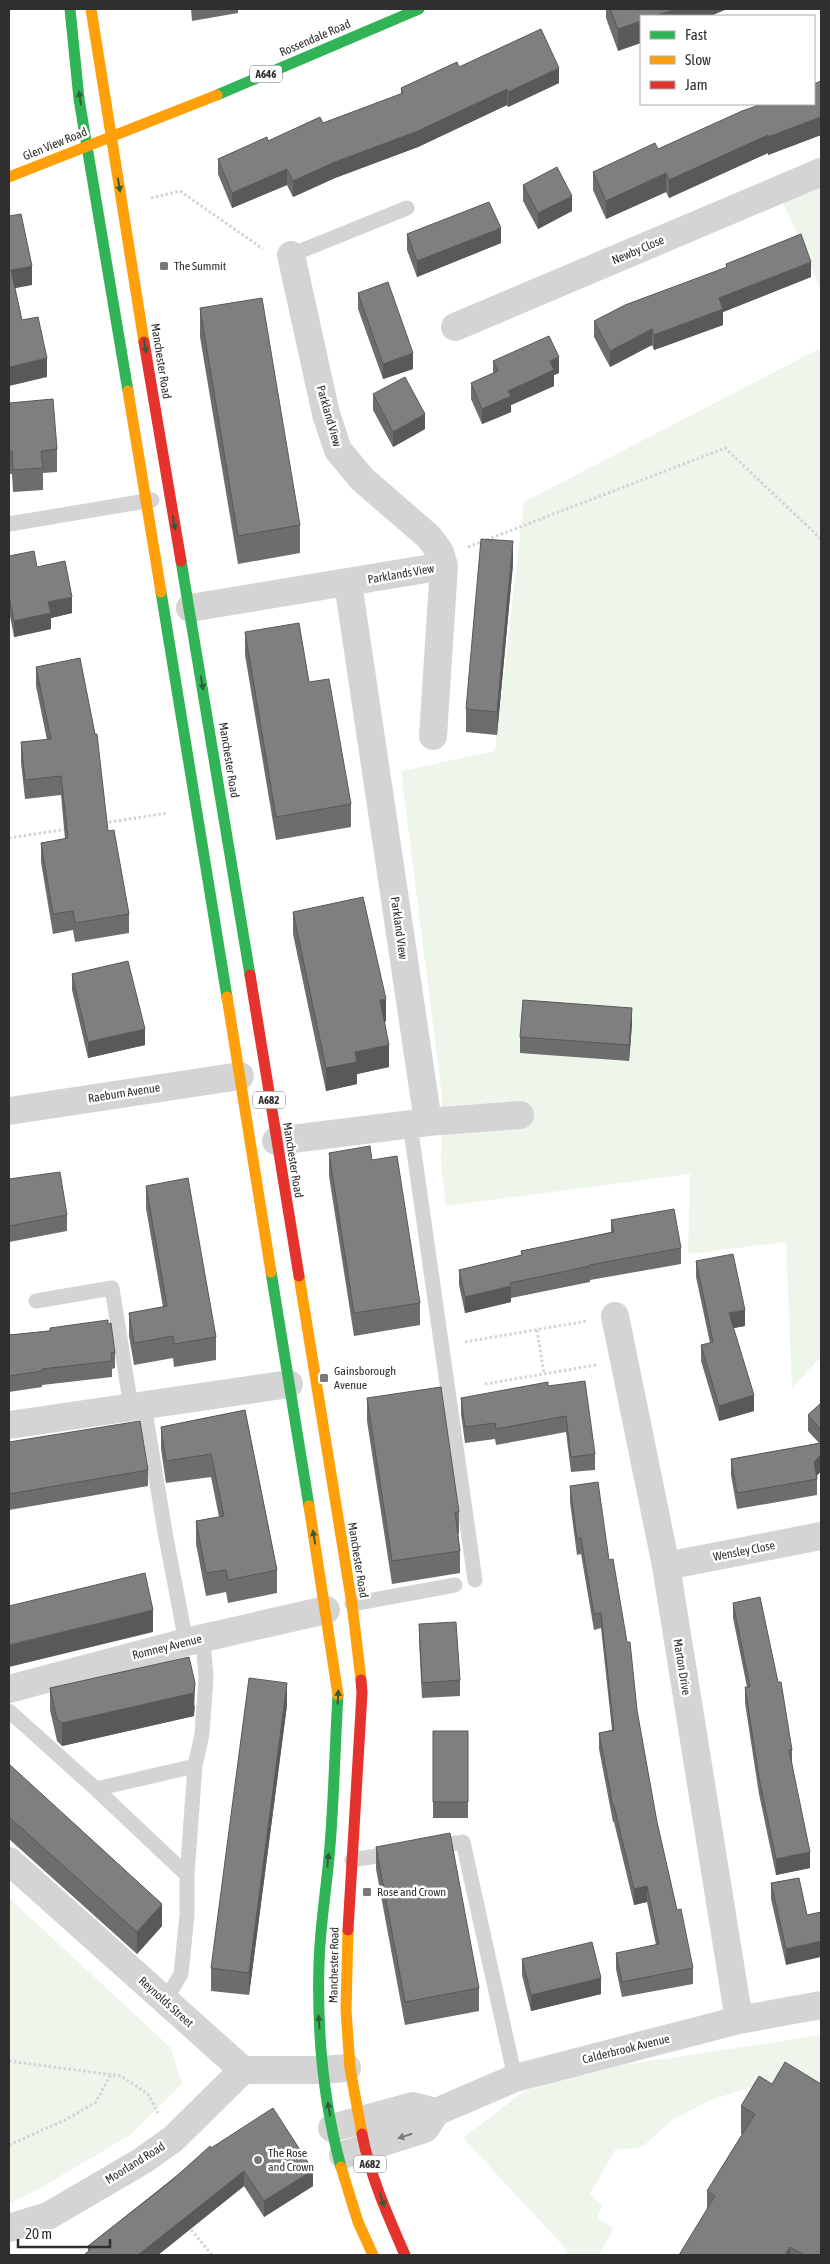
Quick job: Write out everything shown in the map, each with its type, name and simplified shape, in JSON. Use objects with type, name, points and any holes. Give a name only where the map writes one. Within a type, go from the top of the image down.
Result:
[{"type":"main road","name":"Manchester Road","points":[[70,9],[71,34],[87,146],[144,501],[177,610],[339,1607],[362,1693],[352,1860],[346,2010],[350,2068],[358,2122],[365,2149],[385,2210],[405,2255]]},
{"type":"main road","name":"Manchester Road","points":[[91,9],[169,498],[177,610],[196,808],[223,895],[339,1607],[338,1687],[330,1847],[319,1963],[318,2010],[322,2070],[332,2128],[355,2213],[373,2255]]},
{"type":"main road","name":"Rossendale Road","points":[[112,137],[173,114],[419,9]]},
{"type":"main road","name":"Glen View Road","points":[[9,177],[112,137]]},
{"type":"street","name":"Newby Close","points":[[455,327],[821,172]]},
{"type":"street","name":"Parkland View","points":[[293,263],[326,414],[338,450],[362,478],[429,537],[440,552],[443,562]]},
{"type":"street","name":"Parklands View","points":[[177,610],[348,583],[443,562],[434,736]]},
{"type":"street","name":"Parkland View","points":[[348,583],[419,1123]]},
{"type":"street","name":"Raeburn Avenue","points":[[9,1111],[252,1073]]},
{"type":"street","points":[[263,1143],[419,1123],[520,1115]]},
{"type":"street","name":"Marton Drive","points":[[615,1316],[666,1566],[739,2020]]},
{"type":"street","points":[[9,1425],[302,1381]]},
{"type":"street","name":"Wensley Close","points":[[666,1566],[821,1536]]},
{"type":"street","name":"Romney Avenue","points":[[9,1689],[194,1640],[339,1607]]},
{"type":"street","name":"Reynolds Street","points":[[9,1861],[243,2070]]},
{"type":"street","name":"Calderbrook Avenue","points":[[339,2156],[425,2129],[436,2112],[515,2078],[739,2020],[821,2005]]},
{"type":"street","points":[[243,2070],[350,2068]]},
{"type":"street","name":"Moorland Road","points":[[9,2228],[48,2216],[142,2161],[173,2139],[243,2070]]},
{"type":"street","points":[[332,2128],[413,2106],[436,2112]]},
{"type":"lane","points":[[293,263],[407,208]]},
{"type":"lane","points":[[9,524],[169,498]]},
{"type":"lane","points":[[419,1123],[442,1346],[475,1580]]},
{"type":"lane","points":[[36,1301],[112,1288],[165,1532],[206,1677],[202,1734],[195,1766],[187,1875],[187,1915],[181,1974],[165,2001]]},
{"type":"lane","points":[[339,1607],[455,1585]]},
{"type":"lane","points":[[9,1711],[96,1789],[187,1875]]},
{"type":"lane","points":[[96,1789],[195,1766]]},
{"type":"lane","points":[[352,1860],[462,1842],[515,2078]]},
{"type":"path","points":[[148,199],[180,190],[293,263]]},
{"type":"path","points":[[443,562],[725,448],[821,539]]},
{"type":"path","points":[[103,823],[196,808]]},
{"type":"path","points":[[9,838],[74,828]]},
{"type":"path","points":[[442,1346],[615,1316]]},
{"type":"path","points":[[536,1330],[544,1374]]},
{"type":"path","points":[[485,1384],[623,1360]]},
{"type":"path","points":[[9,2061],[121,2076],[148,2094],[173,2139]]},
{"type":"path","points":[[9,2145],[65,2120],[96,2102],[111,2074]]},
{"type":"path","points":[[187,2225],[212,2255]]},
{"type":"shaded area","points":[[821,172],[821,291],[778,190]]},
{"type":"shaded area","points":[[821,348],[821,1357],[792,1388],[786,1242],[688,1254],[690,1174],[446,1206],[441,1164],[442,1096],[401,771],[495,751],[524,502]]},
{"type":"shaded area","points":[[9,1898],[171,2048],[182,2084],[130,2135],[37,2190],[9,2204]]},
{"type":"shaded area","points":[[821,2035],[821,2092],[792,2071],[765,2083],[710,2100],[672,2120],[642,2147],[615,2150],[590,2194],[602,2205],[597,2218],[614,2228],[599,2255],[566,2255],[567,2250],[463,2138],[524,2091],[590,2070]]},
{"type":"building","points":[[610,9],[676,9],[658,15],[640,15],[640,21],[618,29]]},
{"type":"building","points":[[541,29],[559,68],[508,92],[507,89],[418,131],[335,162],[293,181],[287,169],[232,193],[218,159],[267,137],[268,141],[320,117],[323,123],[403,93],[401,88],[457,62],[459,67]]},
{"type":"building","points":[[821,81],[821,117],[768,137],[768,135],[669,180],[666,173],[606,201],[593,172],[655,143],[658,149],[759,105],[815,105],[815,84]]},
{"type":"building","points":[[557,167],[572,196],[538,213],[523,185]]},
{"type":"building","points":[[489,202],[501,228],[417,261],[407,234]]},
{"type":"building","points":[[21,214],[32,266],[11,270],[22,320],[38,317],[47,358],[9,367],[9,216]]},
{"type":"building","points":[[801,234],[811,262],[719,298],[723,309],[654,335],[652,329],[610,351],[594,321],[625,305],[727,267],[726,264]]},
{"type":"building","points":[[388,282],[413,353],[383,364],[358,293]]},
{"type":"building","points":[[262,298],[300,525],[238,536],[200,308]]},
{"type":"building","points":[[549,336],[559,357],[550,361],[554,370],[508,391],[511,396],[482,409],[471,383],[498,371],[493,361]]},
{"type":"building","points":[[405,377],[425,414],[393,432],[373,394]]},
{"type":"building","points":[[53,399],[57,449],[41,451],[43,468],[13,470],[12,451],[9,451],[9,403]]},
{"type":"building","points":[[481,539],[513,541],[497,712],[466,709]]},
{"type":"building","points":[[34,551],[37,567],[65,561],[72,597],[48,602],[51,613],[14,621],[9,596],[9,556]]},
{"type":"building","points":[[299,623],[309,682],[329,679],[351,804],[276,817],[245,632]]},
{"type":"building","points":[[80,658],[95,734],[97,734],[108,831],[114,830],[129,914],[75,923],[73,911],[53,914],[41,843],[68,838],[61,776],[25,780],[21,742],[51,739],[36,667]]},
{"type":"building","points":[[363,897],[386,999],[380,1000],[389,1045],[355,1052],[357,1062],[326,1068],[293,912]]},
{"type":"building","points":[[128,961],[145,1029],[88,1042],[72,974]]},
{"type":"building","points":[[523,1000],[632,1008],[629,1045],[520,1037]]},
{"type":"building","points":[[370,1146],[372,1160],[397,1156],[420,1303],[354,1313],[329,1153]]},
{"type":"building","points":[[60,1172],[67,1215],[9,1226],[9,1179]]},
{"type":"building","points":[[188,1178],[216,1337],[174,1344],[173,1336],[134,1343],[129,1313],[167,1306],[146,1186]]},
{"type":"building","points":[[674,1209],[681,1248],[590,1265],[510,1283],[511,1286],[465,1297],[459,1270],[522,1255],[521,1251],[614,1232],[611,1220]]},
{"type":"building","points":[[733,1254],[745,1310],[729,1313],[754,1395],[719,1406],[701,1345],[713,1342],[696,1261]]},
{"type":"building","points":[[108,1320],[108,1324],[111,1323],[115,1353],[111,1353],[112,1361],[42,1369],[42,1371],[9,1376],[9,1335],[50,1331],[50,1328]]},
{"type":"building","points":[[585,1381],[595,1454],[571,1457],[566,1416],[496,1429],[495,1423],[465,1427],[461,1398],[548,1382],[548,1386]]},
{"type":"building","points":[[441,1387],[459,1512],[455,1512],[460,1551],[392,1561],[367,1398]]},
{"type":"building","points":[[821,1403],[821,1430],[808,1415]]},
{"type":"building","points":[[245,1410],[277,1570],[228,1580],[226,1570],[206,1573],[196,1521],[224,1516],[211,1454],[166,1461],[161,1427]]},
{"type":"building","points":[[140,1421],[148,1470],[9,1494],[9,1442]]},
{"type":"building","points":[[821,1443],[821,1455],[814,1462],[817,1479],[737,1493],[731,1459]]},
{"type":"building","points":[[598,1482],[609,1560],[613,1559],[627,1642],[630,1642],[637,1710],[657,1822],[677,1910],[681,1909],[693,1968],[622,1982],[616,1953],[659,1944],[647,1886],[634,1889],[613,1806],[599,1733],[614,1730],[601,1613],[594,1614],[581,1538],[577,1539],[570,1486]]},
{"type":"building","points":[[145,1573],[153,1610],[9,1645],[9,1606]]},
{"type":"building","points":[[760,1597],[778,1682],[781,1682],[792,1750],[789,1750],[810,1852],[776,1859],[759,1778],[745,1687],[750,1687],[733,1603]]},
{"type":"building","points":[[456,1622],[460,1680],[422,1683],[419,1624]]},
{"type":"building","points":[[189,1657],[195,1683],[194,1693],[62,1723],[57,1719],[50,1688]]},
{"type":"building","points":[[249,1678],[287,1683],[249,1973],[211,1968]]},
{"type":"building","points":[[433,1731],[468,1731],[468,1802],[433,1802]]},
{"type":"building","points":[[9,1764],[162,1904],[137,1932],[9,1817]]},
{"type":"building","points":[[450,1833],[479,1988],[405,2002],[376,1847]]},
{"type":"building","points":[[799,1878],[807,1915],[821,1912],[821,1941],[786,1949],[771,1883]]},
{"type":"building","points":[[592,1942],[601,1978],[531,1995],[522,1959]]},
{"type":"building","points":[[785,2062],[821,2084],[821,2255],[804,2255],[790,2247],[785,2255],[679,2255],[715,2196],[707,2191],[755,2114],[741,2106],[759,2076],[772,2084]]},
{"type":"building","points":[[273,2108],[313,2170],[264,2201],[244,2171],[138,2255],[84,2255],[91,2249],[88,2246],[170,2182],[210,2146],[211,2148]]},
{"type":"traffic: fast","points":[[70,9],[79,99],[128,391]]},
{"type":"traffic: fast","points":[[217,95],[419,9]]},
{"type":"traffic: fast","points":[[181,561],[250,975]]},
{"type":"traffic: fast","points":[[161,592],[227,997]]},
{"type":"traffic: fast","points":[[271,1272],[309,1506]]},
{"type":"traffic: fast","points":[[338,1695],[329,1861],[319,1964],[319,2015],[322,2066],[330,2117],[341,2167]]},
{"type":"traffic: slow","points":[[91,9],[144,342]]},
{"type":"traffic: slow","points":[[9,177],[217,95]]},
{"type":"traffic: slow","points":[[128,391],[161,592]]},
{"type":"traffic: slow","points":[[227,997],[271,1272]]},
{"type":"traffic: slow","points":[[299,1276],[352,1604],[361,1680]]},
{"type":"traffic: slow","points":[[309,1506],[338,1695]]},
{"type":"traffic: slow","points":[[348,1930],[346,2010],[350,2068],[362,2134]]},
{"type":"traffic: slow","points":[[341,2167],[358,2222],[373,2255]]},
{"type":"traffic: jam","points":[[144,342],[181,561]]},
{"type":"traffic: jam","points":[[250,975],[299,1276]]},
{"type":"traffic: jam","points":[[348,1930],[362,1693],[361,1680]]},
{"type":"traffic: jam","points":[[362,2134],[365,2150],[386,2211],[405,2255]]},
{"type":"place","name":"The Summit","points":[[164,266]]},
{"type":"place","name":"Gainsborough Avenue","points":[[324,1378]]},
{"type":"place","name":"Rose and Crown","points":[[367,1892]]},
{"type":"place","name":"The Rose and Crown","points":[[258,2160]]}]
